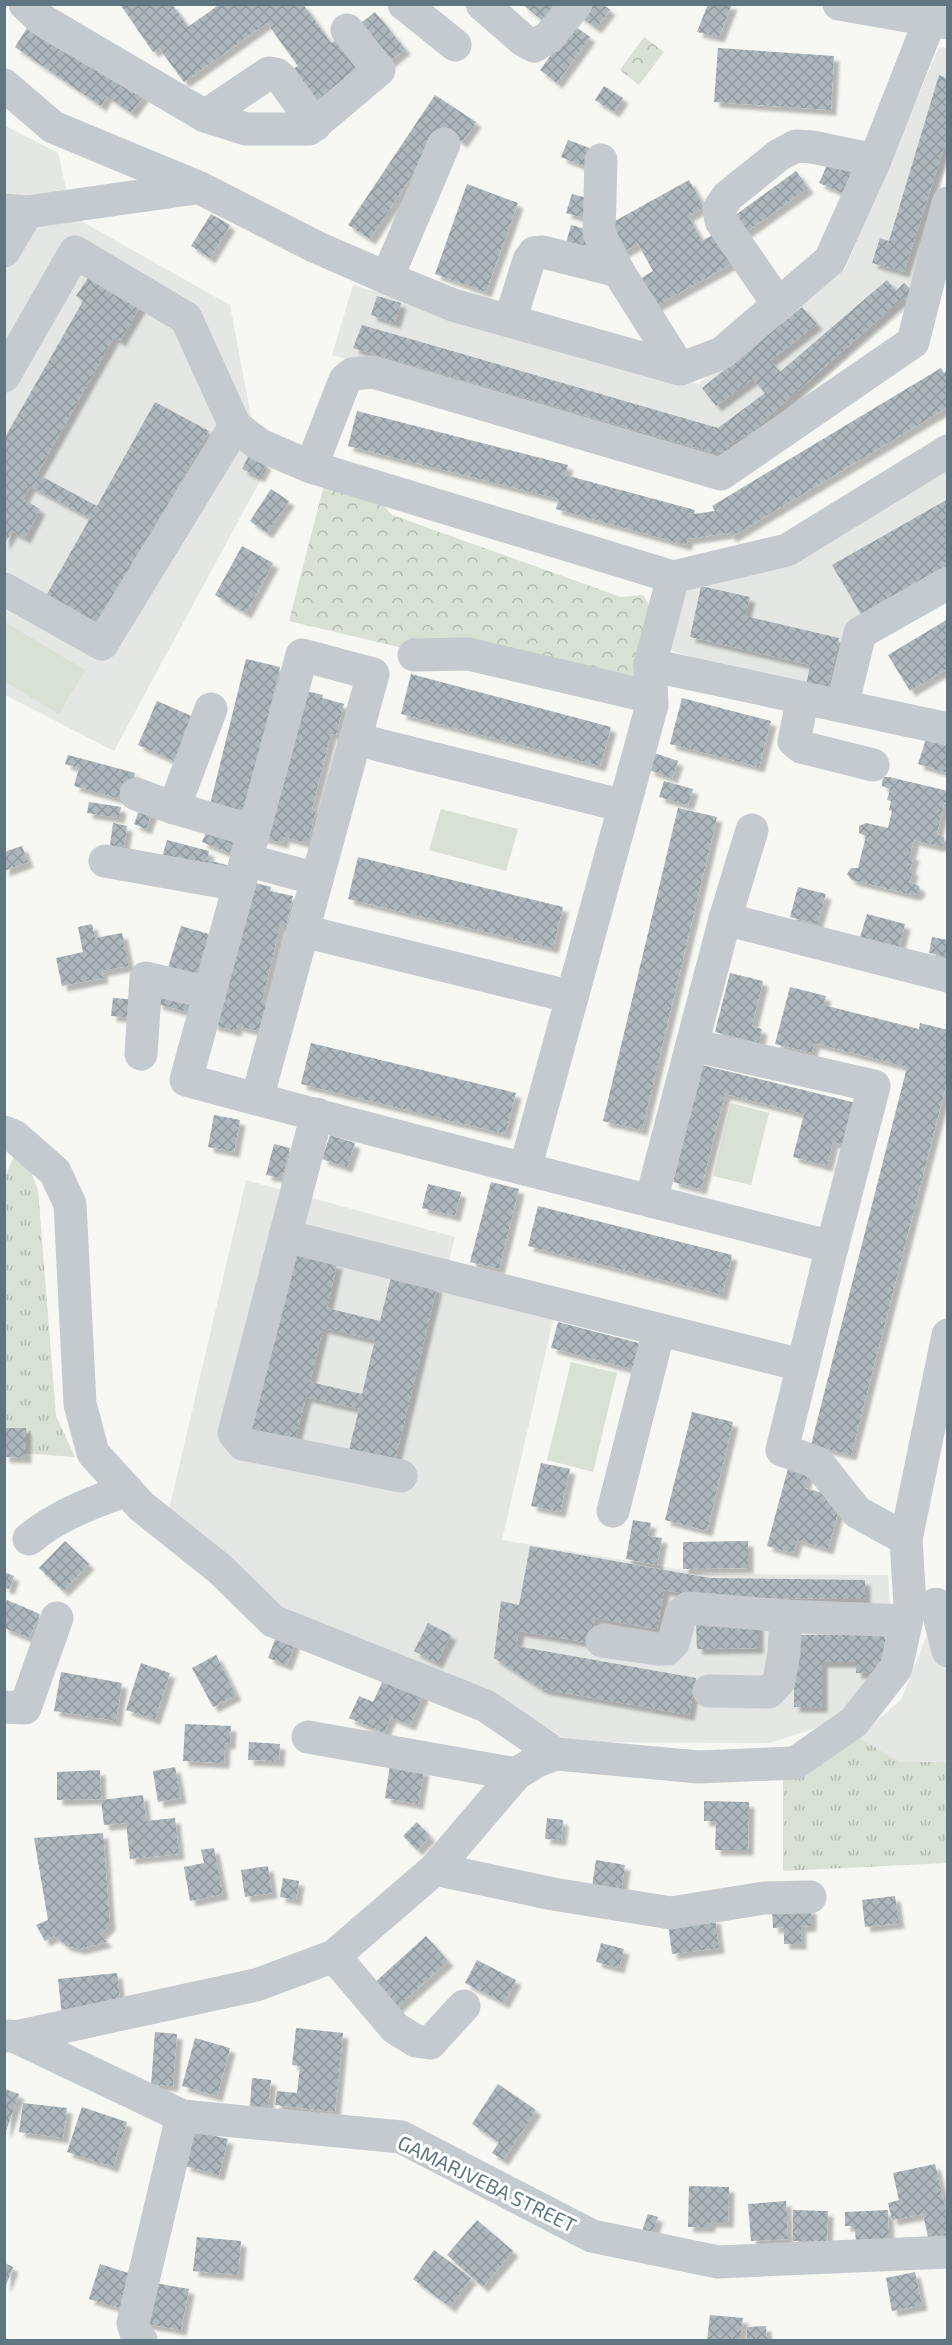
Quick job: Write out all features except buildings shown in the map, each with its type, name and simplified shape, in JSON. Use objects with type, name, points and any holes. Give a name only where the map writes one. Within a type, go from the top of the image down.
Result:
[{"type":"street","points":[[25,4],[42,20],[205,116],[246,129],[309,129],[379,70],[347,30]]},
{"type":"street","points":[[404,4],[455,45]]},
{"type":"street","points":[[482,4],[523,40],[534,46],[549,38],[576,4]]},
{"type":"street","points":[[4,85],[53,127],[200,188],[316,247],[387,278],[453,305],[680,369],[722,353],[830,260],[939,21],[839,4]]},
{"type":"street","points":[[205,116],[269,73],[276,74],[282,79],[315,125]]},
{"type":"street","points":[[387,278],[444,144]]},
{"type":"street","points":[[778,304],[721,221],[719,209],[728,196],[779,155],[796,146],[812,147],[874,160]]},
{"type":"street","points":[[601,160],[599,234],[618,272],[680,369]]},
{"type":"street","points":[[4,251],[16,211],[200,188]]},
{"type":"street","points":[[311,467],[345,380],[352,374],[373,372],[721,474],[914,342],[948,203]]},
{"type":"street","points":[[4,376],[75,252],[186,318],[235,426],[260,445],[311,467],[673,577],[787,550],[948,451]]},
{"type":"street","points":[[510,321],[529,260],[534,253],[543,252],[618,272]]},
{"type":"street","points":[[4,589],[102,644],[235,426]]},
{"type":"street","points":[[525,1169],[652,705],[651,681],[673,577]]},
{"type":"street","points":[[842,706],[860,633],[948,583]]},
{"type":"street","points":[[414,655],[468,654],[651,681],[803,698],[948,729]]},
{"type":"street","points":[[257,1099],[373,674],[303,655],[186,1080],[257,1099],[317,1114],[525,1169],[832,1246]]},
{"type":"street","points":[[803,698],[794,741],[801,747],[873,765]]},
{"type":"street","points":[[174,808],[211,709]]},
{"type":"street","points":[[355,739],[624,806]]},
{"type":"street","points":[[136,794],[174,808],[247,859]]},
{"type":"street","points":[[651,1201],[725,919],[752,830]]},
{"type":"street","points":[[105,861],[247,859],[317,879]]},
{"type":"street","points":[[725,919],[948,976]]},
{"type":"street","points":[[303,931],[572,997]]},
{"type":"street","points":[[141,1054],[146,978],[210,993]]},
{"type":"street","points":[[692,1045],[874,1086],[801,1365],[782,1450],[818,1463],[857,1512],[906,1539]]},
{"type":"street","points":[[317,1114],[234,1433],[243,1444],[401,1476]]},
{"type":"street","points":[[4,1132],[14,1136],[55,1172],[70,1204],[80,1404],[93,1453],[141,1506],[220,1569],[273,1621],[486,1706],[556,1754]]},
{"type":"street","points":[[285,1236],[801,1365]]},
{"type":"street","points":[[612,1511],[659,1330]]},
{"type":"street","points":[[948,1335],[906,1539],[925,1608],[948,1651]]},
{"type":"street","points":[[29,1539],[44,1526],[69,1512],[127,1490]]},
{"type":"street","points":[[602,1641],[657,1649],[667,1648],[673,1643],[681,1614],[689,1608],[786,1616],[925,1608]]},
{"type":"street","points":[[10,2036],[256,1985],[334,1956],[435,1869],[516,1774],[537,1761],[556,1754],[699,1767],[795,1763],[854,1722],[896,1668],[925,1608]]},
{"type":"street","points":[[709,1691],[769,1692],[779,1682],[784,1653],[786,1616]]},
{"type":"street","points":[[4,1707],[25,1708],[57,1618]]},
{"type":"street","points":[[308,1737],[516,1774]]},
{"type":"street","points":[[435,1869],[553,1894],[671,1913],[764,1898],[810,1897]]},
{"type":"street","points":[[334,1956],[395,2028],[416,2041],[430,2043],[464,2006]]},
{"type":"street","name":"GAMARJVEBA STREET","points":[[10,2036],[182,2116],[401,2137],[592,2236],[718,2262],[948,2252]]},
{"type":"street","points":[[141,2340],[133,2323],[182,2116]]},
{"type":"shaded area","points":[[939,47],[947,48],[947,163],[909,307],[732,458],[706,464],[332,355],[353,285],[698,384],[845,269]]},
{"type":"shaded area","points":[[4,125],[58,153],[72,216],[230,305],[251,417],[268,466],[114,751],[5,695]]},
{"type":"shaded area","points":[[947,458],[947,578],[855,631],[834,697],[668,650],[687,581]]},
{"type":"shaded area","points":[[246,1180],[455,1237],[448,1265],[558,1299],[502,1540],[707,1574],[888,1575],[894,1663],[840,1720],[770,1743],[570,1742],[481,1687],[282,1613],[168,1514]]},
{"type":"shaded area","points":[[933,1620],[947,1621],[947,1762],[900,1762],[858,1737],[901,1700]]},
{"type":"green space","points":[[644,37],[664,52],[639,85],[620,70]]},
{"type":"green space","points":[[325,481],[376,497],[392,515],[621,597],[643,595],[651,609],[636,683],[411,650],[289,621]]},
{"type":"green space","points":[[5,622],[85,670],[59,714],[5,682]]},
{"type":"green space","points":[[441,809],[518,829],[506,871],[429,850]]},
{"type":"green space","points":[[731,1103],[769,1113],[751,1185],[713,1176]]},
{"type":"green space","points":[[15,1154],[27,1161],[38,1190],[56,1416],[75,1457],[5,1452],[4,1179]]},
{"type":"green space","points":[[571,1362],[617,1373],[593,1472],[547,1460]]},
{"type":"green space","points":[[858,1737],[900,1762],[947,1762],[947,1863],[783,1871],[783,1778]]}]
